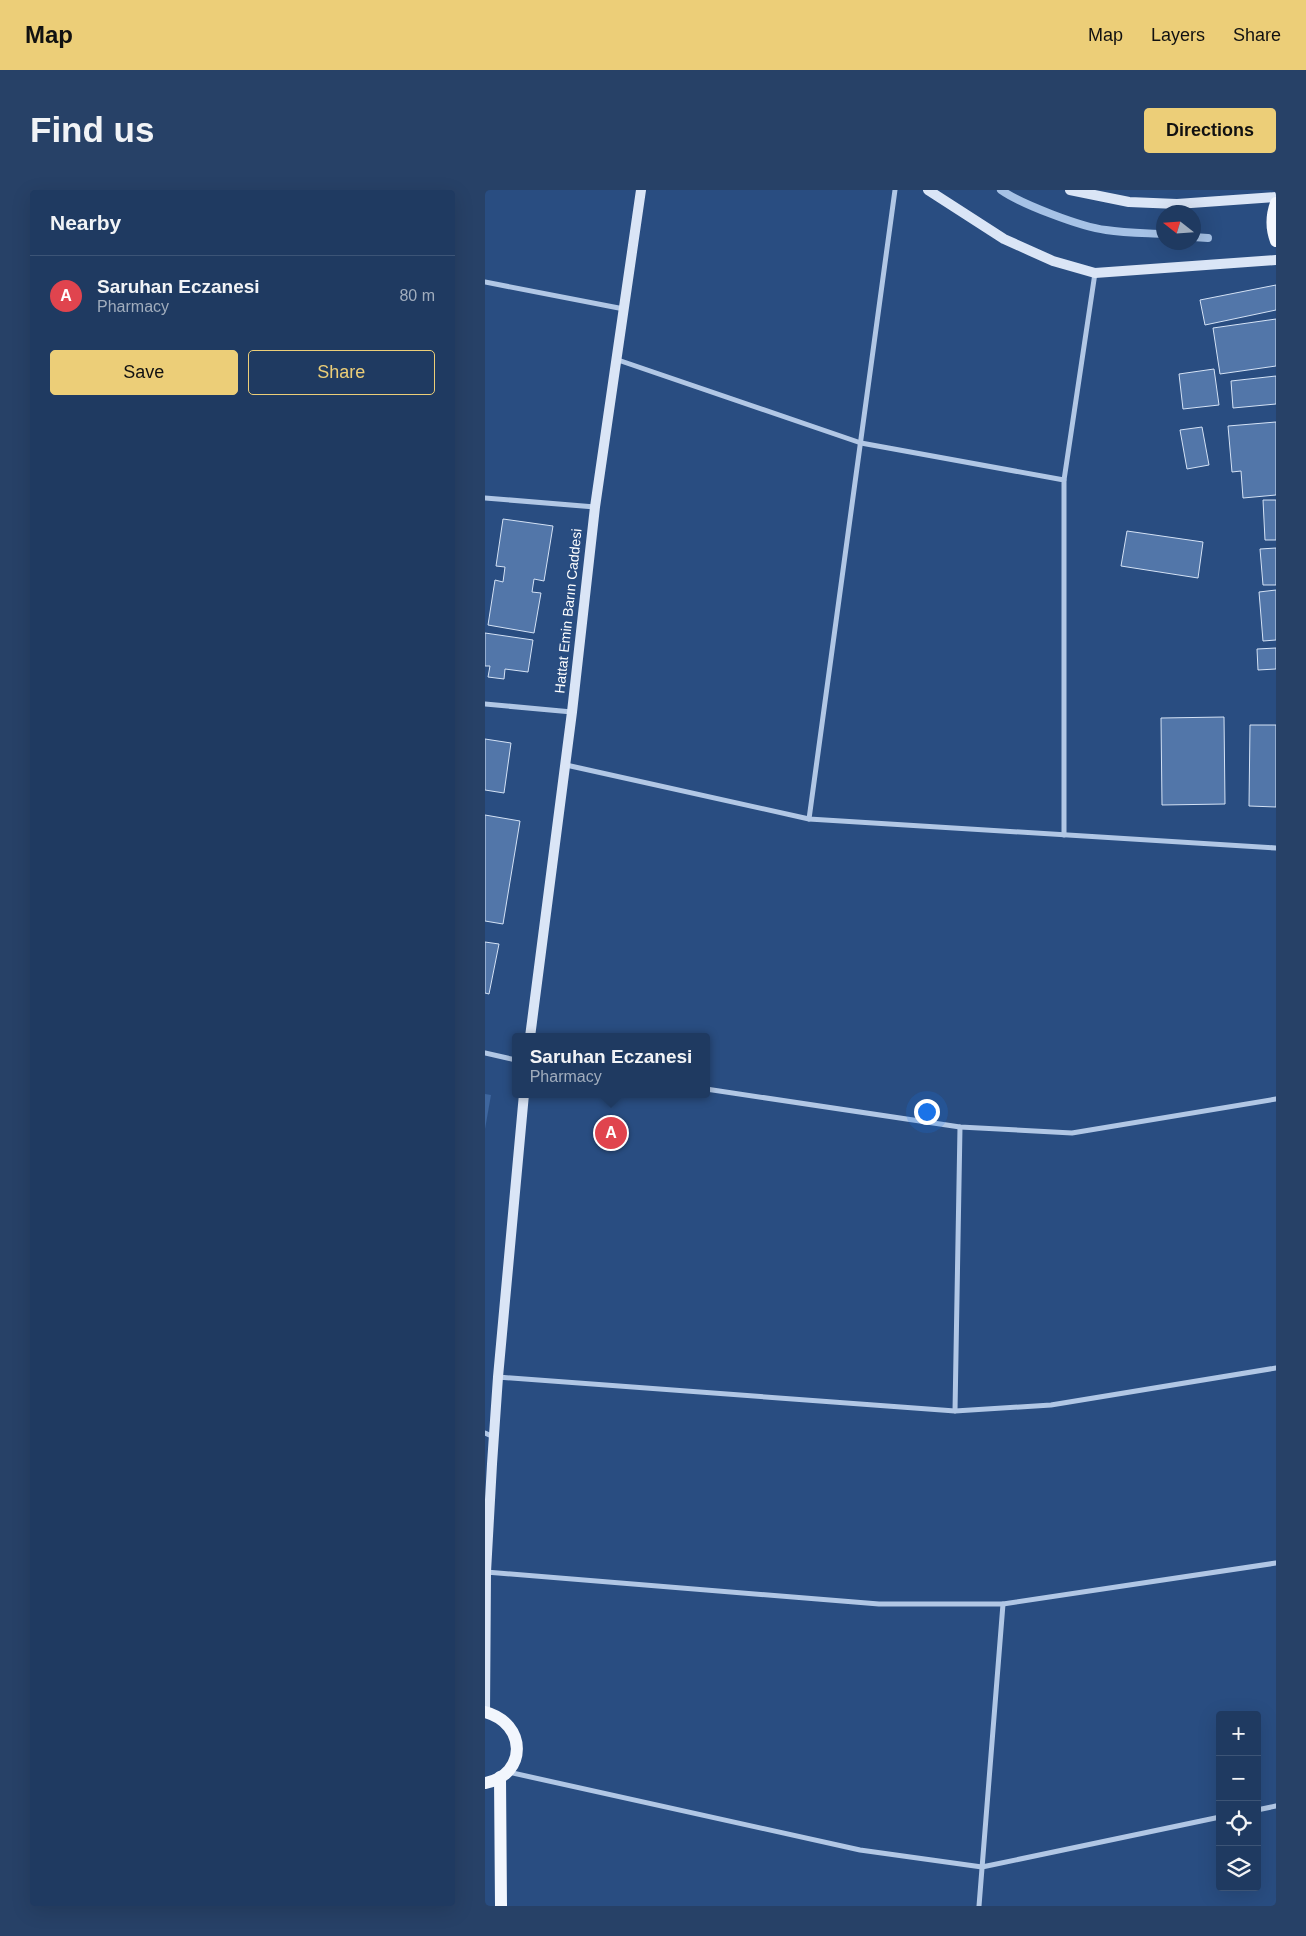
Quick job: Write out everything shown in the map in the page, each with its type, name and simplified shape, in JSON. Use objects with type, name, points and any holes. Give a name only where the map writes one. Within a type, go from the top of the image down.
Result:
[{"type":"main road","name":"Hattat Emin Barın Caddesi","points":[[531,1033],[573,712],[595,507],[641,190]]},
{"type":"main road","points":[[928,190],[1004,239],[1053,261],[1095,273],[1276,260]]},
{"type":"main road","points":[[1070,190],[1129,202],[1177,204],[1276,197]]},
{"type":"main road","points":[[1276,203],[1273,212],[1272,229],[1276,242]]},
{"type":"main road","points":[[485,1783],[504,1774],[513,1764],[517,1753],[517,1742],[513,1731],[501,1718],[485,1712],[486,1572],[490,1435],[498,1377],[524,1098]]},
{"type":"main road","points":[[501,1906],[504,1774]]},
{"type":"street","points":[[809,819],[895,190]]},
{"type":"street","points":[[1064,835],[1065,480],[1095,273]]},
{"type":"street","points":[[485,282],[625,309]]},
{"type":"street","points":[[617,360],[861,442],[1065,480]]},
{"type":"street","points":[[485,498],[595,507]]},
{"type":"street","points":[[485,704],[573,712]]},
{"type":"street","points":[[566,765],[809,819],[1276,848]]},
{"type":"street","points":[[485,1053],[512,1059]]},
{"type":"street","points":[[710,1090],[960,1127],[1072,1133],[1276,1099]]},
{"type":"street","points":[[955,1411],[960,1127]]},
{"type":"street","points":[[498,1377],[955,1411],[1051,1405],[1276,1368]]},
{"type":"street","points":[[486,1572],[879,1604],[1003,1604],[1276,1563]]},
{"type":"street","points":[[979,1906],[1003,1604]]},
{"type":"street","points":[[504,1774],[860,1850],[982,1867],[1216,1818]]},
{"type":"street","points":[[1261,1809],[1276,1806]]},
{"type":"shaded area","points":[[485,1094],[491,1095],[485,1129]]},
{"type":"building","points":[[1276,285],[1276,310],[1205,325],[1200,300]]},
{"type":"building","points":[[1276,319],[1276,366],[1220,374],[1213,328]]},
{"type":"building","points":[[1214,369],[1219,405],[1183,409],[1179,374]]},
{"type":"building","points":[[1276,376],[1276,404],[1233,408],[1231,381]]},
{"type":"building","points":[[1276,422],[1276,495],[1243,498],[1241,471],[1232,472],[1228,426]]},
{"type":"building","points":[[1202,427],[1209,465],[1187,469],[1180,430]]},
{"type":"building","points":[[1263,500],[1276,500],[1276,540],[1265,540]]},
{"type":"building","points":[[503,519],[553,526],[544,581],[534,579],[532,592],[541,593],[534,633],[488,625],[495,580],[503,582],[505,567],[496,566]]},
{"type":"building","points":[[1127,531],[1203,542],[1198,578],[1121,566]]},
{"type":"building","points":[[1276,548],[1276,585],[1263,585],[1260,549]]},
{"type":"building","points":[[1276,590],[1276,640],[1263,641],[1259,592]]},
{"type":"building","points":[[485,633],[533,640],[528,672],[505,669],[504,679],[488,677],[490,666],[485,666]]},
{"type":"building","points":[[1276,648],[1276,669],[1258,670],[1257,649]]},
{"type":"building","points":[[1224,717],[1225,804],[1162,805],[1161,718]]},
{"type":"building","points":[[1250,725],[1276,725],[1276,807],[1249,806]]},
{"type":"building","points":[[485,739],[511,743],[504,793],[485,790]]},
{"type":"building","points":[[485,815],[520,821],[503,924],[485,921]]},
{"type":"building","points":[[485,942],[499,944],[489,994],[485,993]]},
{"type":"waterway","points":[[1001,190],[1036,208],[1095,228],[1156,234]]},
{"type":"waterway","points":[[1201,238],[1208,238]]},
{"type":"place","name":"Saruhan Eczanesi","points":[[611,1133]]}]
